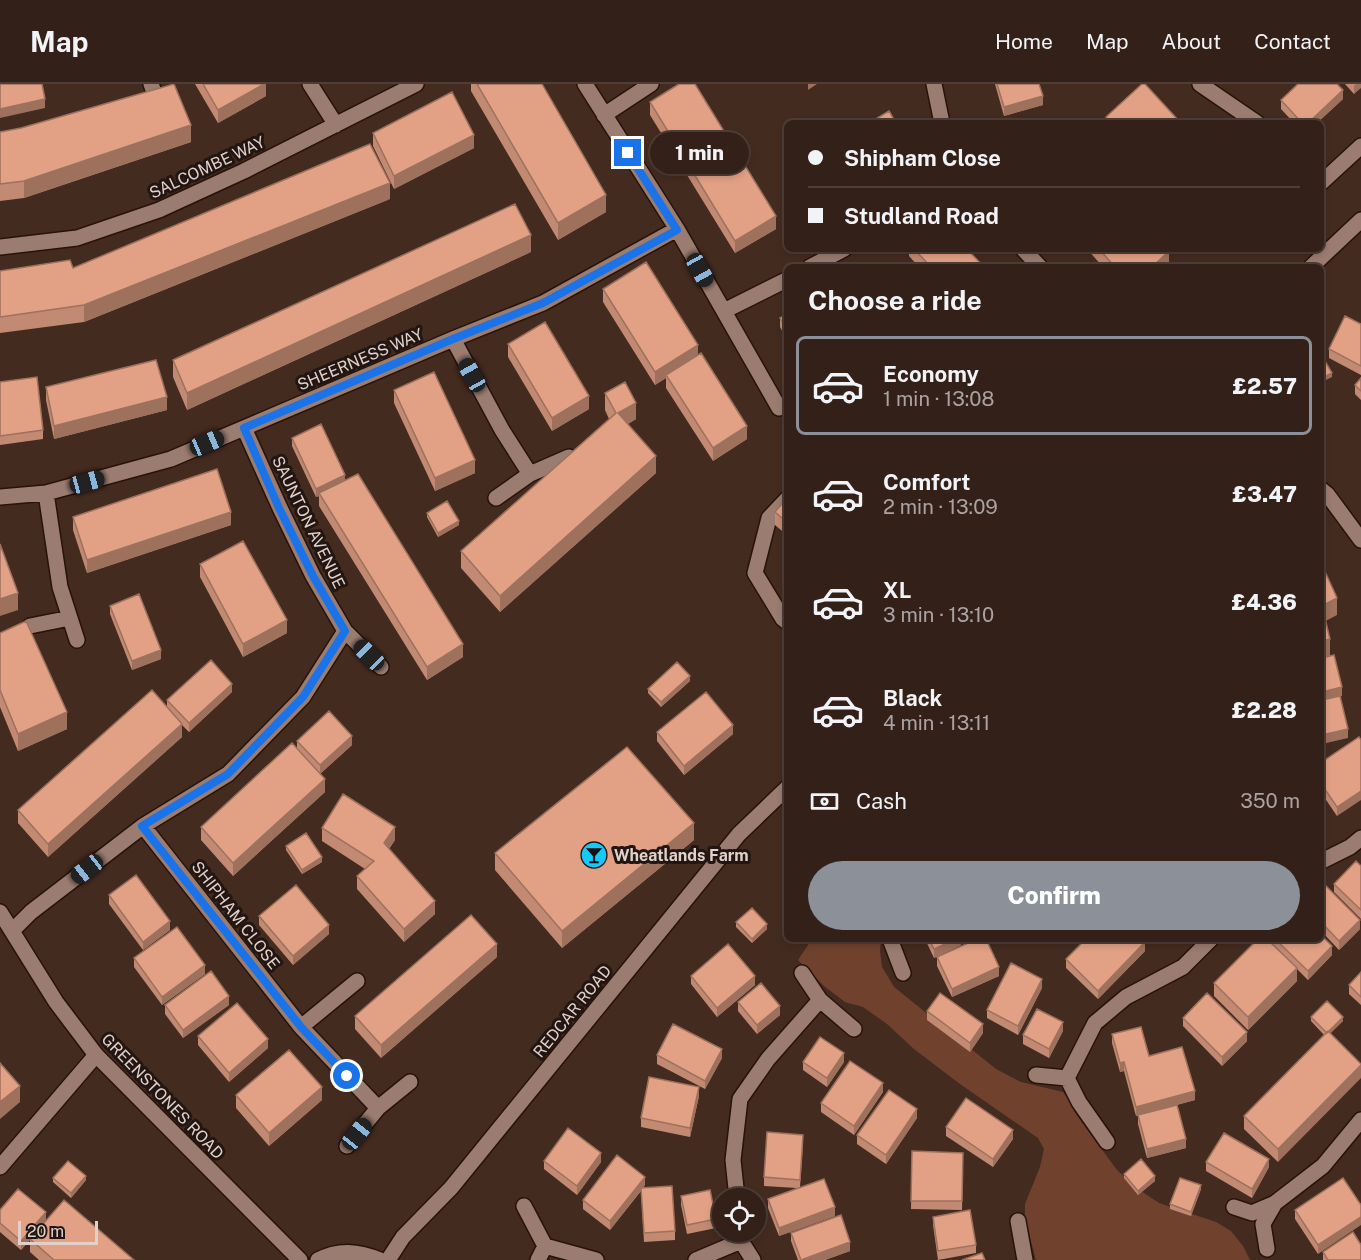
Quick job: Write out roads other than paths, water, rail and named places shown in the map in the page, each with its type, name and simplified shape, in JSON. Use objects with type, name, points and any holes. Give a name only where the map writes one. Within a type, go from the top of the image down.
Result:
[{"type":"street","points":[[310,84],[336,125]]},
{"type":"street","name":"SALCOMBE WAY","points":[[0,247],[77,238],[159,210],[244,171],[416,84]]},
{"type":"street","points":[[585,84],[677,230],[779,408]]},
{"type":"street","points":[[604,115],[651,84]]},
{"type":"street","points":[[934,84],[941,120]]},
{"type":"street","points":[[1200,84],[1253,120]]},
{"type":"street","points":[[1324,180],[1361,146]]},
{"type":"street","points":[[1314,264],[1361,220]]},
{"type":"street","name":"SHEERNESS WAY","points":[[0,497],[46,493],[171,459],[543,303],[677,230]]},
{"type":"street","points":[[816,264],[838,252]]},
{"type":"street","points":[[1026,252],[1037,264]]},
{"type":"street","points":[[724,312],[784,281]]},
{"type":"street","points":[[453,339],[502,430],[530,474]]},
{"type":"street","name":"SAUNTON AVENUE","points":[[244,428],[279,508],[313,576],[345,631],[381,667]]},
{"type":"street","points":[[496,498],[530,474],[569,457]]},
{"type":"street","points":[[1324,492],[1361,540]]},
{"type":"street","points":[[46,493],[60,587],[77,640]]},
{"type":"street","points":[[784,502],[768,518],[755,573],[784,620]]},
{"type":"street","points":[[30,626],[70,618]]},
{"type":"street","points":[[13,930],[31,912],[142,826],[228,774],[303,697],[345,631]]},
{"type":"street","name":"REDCAR ROAD","points":[[388,1260],[403,1237],[458,1179],[739,834],[784,791]]},
{"type":"street","name":"SHIPHAM CLOSE","points":[[142,826],[301,1027],[378,1108]]},
{"type":"street","points":[[1324,860],[1350,847],[1361,838]]},
{"type":"street","name":"GREENSTONES ROAD","points":[[0,912],[57,1002],[96,1055],[300,1260]]},
{"type":"street","points":[[891,942],[903,973]]},
{"type":"street","points":[[1067,1078],[1095,1023],[1126,998],[1183,967],[1208,942]]},
{"type":"street","points":[[802,973],[820,1000],[854,1029]]},
{"type":"street","points":[[301,1027],[357,981]]},
{"type":"street","points":[[736,1188],[733,1160],[741,1100],[768,1059],[820,1000]]},
{"type":"street","points":[[0,1167],[96,1055]]},
{"type":"street","points":[[1035,1075],[1067,1078]]},
{"type":"street","points":[[1067,1078],[1079,1102],[1107,1142]]},
{"type":"street","points":[[347,1146],[378,1108],[410,1082]]},
{"type":"street","points":[[1234,1207],[1252,1213],[1275,1203],[1323,1166],[1361,1120]]},
{"type":"street","points":[[1267,1249],[1263,1224],[1275,1203]]},
{"type":"street","points":[[524,1206],[542,1253],[596,1260]]},
{"type":"street","points":[[1018,1221],[1025,1260]]},
{"type":"street","points":[[696,1260],[729,1242]]},
{"type":"street","points":[[743,1242],[753,1260]]},
{"type":"street","points":[[318,1260],[342,1252],[365,1253],[380,1260]]},
{"type":"place","name":"Wheatlands Farm","points":[[594,855]]}]
